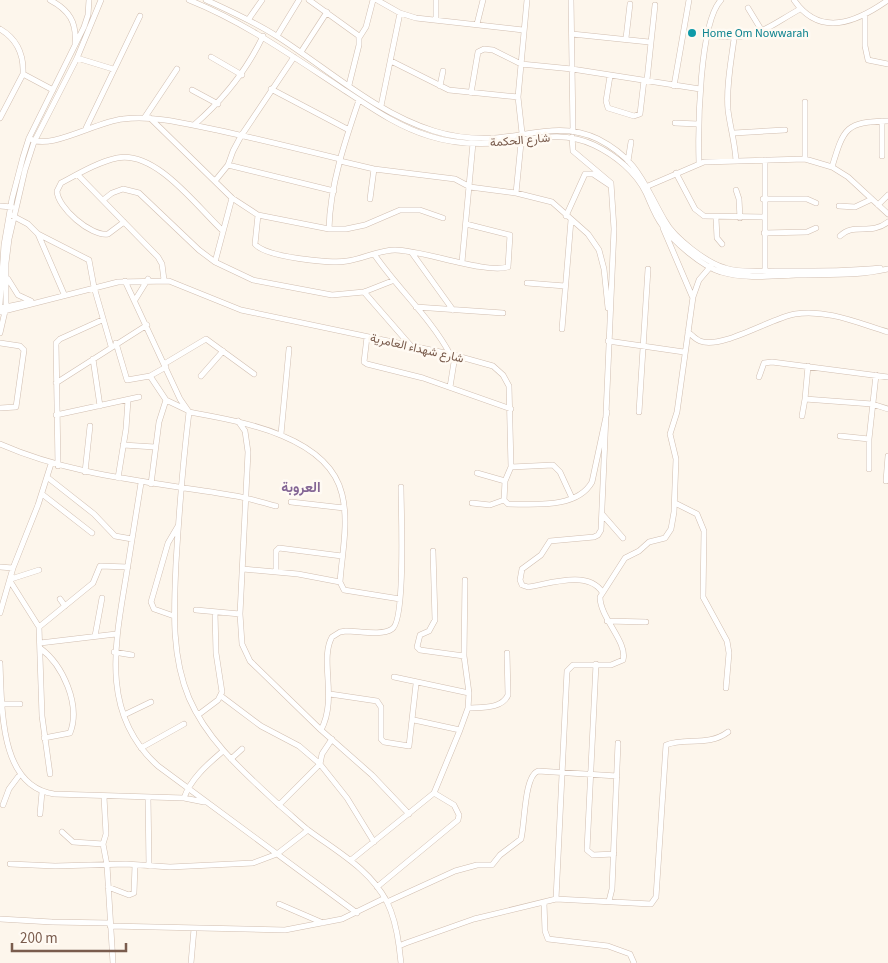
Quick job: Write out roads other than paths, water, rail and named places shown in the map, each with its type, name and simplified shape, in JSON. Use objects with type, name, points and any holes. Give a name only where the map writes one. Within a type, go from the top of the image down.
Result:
[{"type":"street","points":[[50,0],[66,11],[73,21],[75,30],[74,49]]},
{"type":"street","points":[[0,333],[3,310],[3,254],[29,138],[74,49],[86,20],[89,0]]},
{"type":"street","points":[[13,207],[34,142],[77,58],[101,0]]},
{"type":"street","name":"شارع الحكمة","points":[[189,0],[236,21],[391,120],[420,132],[447,140],[473,143],[522,136],[546,130],[574,131],[597,139],[617,151],[628,161],[648,186],[668,226],[711,265],[731,270],[765,271],[850,270],[888,267]]},
{"type":"street","name":"شارع الحكمة","points":[[206,0],[216,2],[277,36],[381,106],[421,126],[454,136],[572,138],[596,146],[624,166],[645,191],[662,226],[672,238],[711,265],[730,274],[765,276],[858,274],[888,267]]},
{"type":"street","points":[[248,20],[262,0]]},
{"type":"street","points":[[277,36],[299,0]]},
{"type":"street","points":[[309,0],[355,31],[359,38]]},
{"type":"street","points":[[349,84],[359,38],[366,27],[373,0]]},
{"type":"street","points":[[436,0],[436,20]]},
{"type":"street","points":[[477,24],[483,0]]},
{"type":"street","points":[[516,193],[522,136],[518,97],[527,0]]},
{"type":"street","points":[[571,0],[574,131]]},
{"type":"street","points":[[674,86],[689,0]]},
{"type":"street","points":[[699,163],[698,124],[700,89],[713,11],[720,0]]},
{"type":"street","points":[[794,0],[800,9],[816,20],[831,24],[865,14],[888,0]]},
{"type":"street","points":[[380,1],[400,12],[436,20],[523,30]]},
{"type":"street","points":[[626,38],[630,4]]},
{"type":"street","points":[[610,76],[606,101],[608,108],[634,116],[640,114],[655,6]]},
{"type":"street","points":[[748,8],[762,31]]},
{"type":"street","points":[[708,35],[734,39],[749,37],[800,9]]},
{"type":"street","points":[[301,52],[327,12]]},
{"type":"street","points":[[381,106],[400,12]]},
{"type":"street","points":[[865,14],[865,46],[868,60],[888,64]]},
{"type":"street","points":[[86,128],[140,16]]},
{"type":"street","points":[[0,24],[0,29],[10,35],[17,44],[23,64],[22,74],[0,118]]},
{"type":"street","points":[[572,34],[626,38],[650,42]]},
{"type":"street","points":[[194,125],[218,104],[242,75],[262,36]]},
{"type":"street","points":[[734,39],[728,109],[734,133],[736,160]]},
{"type":"street","points":[[471,93],[477,54],[487,49],[499,52],[521,64],[572,69],[700,89]]},
{"type":"street","points":[[211,57],[242,75]]},
{"type":"street","points":[[215,181],[228,165],[233,150],[241,136],[294,57]]},
{"type":"street","points":[[77,58],[113,69]]},
{"type":"street","points":[[390,61],[440,86],[471,93],[518,97]]},
{"type":"street","points":[[147,118],[177,70]]},
{"type":"street","points":[[440,86],[443,71]]},
{"type":"street","points":[[22,74],[53,90]]},
{"type":"street","points":[[271,89],[348,130]]},
{"type":"street","points":[[192,90],[218,104]]},
{"type":"street","points":[[329,229],[340,160],[359,100]]},
{"type":"street","points":[[805,102],[805,159]]},
{"type":"street","points":[[29,138],[34,142],[56,141],[86,128],[118,119],[147,118],[194,125],[374,169],[455,179],[470,187],[516,193],[552,202],[588,234],[599,250],[604,269],[609,316]]},
{"type":"street","points":[[147,118],[232,198],[258,215],[329,229],[346,229],[365,225],[400,210],[420,210],[443,218]]},
{"type":"street","points":[[832,167],[839,142],[847,130],[860,122],[885,121],[882,156]]},
{"type":"street","points":[[675,123],[698,124]]},
{"type":"street","points":[[734,133],[785,130]]},
{"type":"street","points":[[572,138],[573,151],[606,178],[612,186],[614,228],[602,514],[598,535],[550,541],[541,555],[522,569],[520,580],[522,586],[528,587],[586,580],[598,586],[602,592]]},
{"type":"street","points":[[628,161],[631,142]]},
{"type":"street","points":[[462,262],[473,143]]},
{"type":"street","points":[[124,222],[112,232],[100,234],[94,232],[65,209],[59,201],[57,191],[61,183],[119,158],[145,161],[160,169],[223,231]]},
{"type":"street","points":[[648,186],[699,163],[736,160],[805,159],[832,167],[848,177],[888,214]]},
{"type":"street","points":[[764,160],[765,271]]},
{"type":"street","points":[[228,165],[334,191]]},
{"type":"street","points":[[370,199],[374,169]]},
{"type":"street","points":[[676,173],[695,209],[704,216],[716,218],[764,217]]},
{"type":"street","points":[[566,216],[585,174],[593,174],[612,186]]},
{"type":"street","points":[[78,175],[158,256],[162,264],[164,280]]},
{"type":"street","points":[[103,200],[112,193],[123,189],[139,193],[199,250],[215,262],[242,276],[274,285],[332,295],[364,292],[392,280]]},
{"type":"street","points":[[736,190],[739,200],[740,218]]},
{"type":"street","points":[[878,205],[888,195]]},
{"type":"street","points":[[215,262],[232,198]]},
{"type":"street","points":[[763,199],[807,199],[816,203]]},
{"type":"street","points":[[839,206],[855,207],[872,199]]},
{"type":"street","points":[[0,206],[13,207]]},
{"type":"street","points":[[258,215],[255,244],[259,248],[272,252],[336,263],[394,250],[505,268],[509,264],[510,235],[466,224]]},
{"type":"street","points":[[11,216],[31,226],[38,234],[64,294]]},
{"type":"street","points":[[716,218],[717,238],[722,244]]},
{"type":"street","points":[[562,329],[571,220]]},
{"type":"street","points":[[840,236],[848,230],[877,230],[888,222]]},
{"type":"street","points":[[662,226],[693,297]]},
{"type":"street","points":[[764,233],[807,232],[816,228]]},
{"type":"street","points":[[38,234],[88,258],[92,265],[94,287],[102,320],[114,344],[127,380],[150,376],[205,339],[213,342],[254,374]]},
{"type":"street","points":[[411,252],[453,310]]},
{"type":"street","points":[[374,254],[392,280],[416,307],[453,355],[450,387]]},
{"type":"street","points":[[556,899],[567,670],[573,665],[618,663],[624,658],[622,646],[607,621],[600,604],[602,592],[625,558],[639,551],[649,542],[665,538],[672,524],[675,503],[676,458],[670,434],[677,412],[693,297],[699,280],[711,265]]},
{"type":"street","points":[[639,412],[645,346],[648,269]]},
{"type":"street","points":[[3,276],[18,295],[32,301]]},
{"type":"street","points":[[0,304],[3,276]]},
{"type":"street","points":[[135,300],[148,280]]},
{"type":"street","name":"شارع شهداء العامرية","points":[[3,310],[125,281],[164,280],[180,284],[241,310],[453,355],[493,366],[509,386],[511,408],[511,467],[505,481],[504,500]]},
{"type":"street","points":[[125,281],[188,411],[180,487],[174,616],[175,639],[189,698],[198,715],[230,759],[308,830],[351,860],[379,889],[387,902],[397,928],[401,963]]},
{"type":"street","points":[[527,283],[565,286]]},
{"type":"street","points":[[364,292],[412,347]]},
{"type":"street","name":"شارع شهداء العامرية","points":[[3,310],[32,301],[43,300]]},
{"type":"street","points":[[416,307],[503,313]]},
{"type":"street","points":[[688,332],[700,342],[711,342],[725,339],[779,318],[794,314],[819,313],[888,332]]},
{"type":"street","points":[[58,466],[56,415],[57,341],[102,320]]},
{"type":"street","points":[[56,382],[147,325]]},
{"type":"street","points":[[367,337],[364,362],[367,364],[408,374],[511,408]]},
{"type":"street","points":[[608,342],[684,352]]},
{"type":"street","points":[[0,343],[20,346],[24,350],[17,404],[13,408],[0,408]]},
{"type":"street","points":[[281,434],[290,349]]},
{"type":"street","points":[[201,376],[222,350]]},
{"type":"street","points":[[93,359],[100,406]]},
{"type":"street","points":[[759,378],[761,367],[767,362],[888,377]]},
{"type":"street","points":[[802,416],[808,366]]},
{"type":"street","points":[[150,376],[166,400],[188,411],[238,421],[281,434],[310,452],[329,470],[340,487],[344,508],[340,582],[344,590],[400,599]]},
{"type":"street","points":[[869,469],[869,439],[876,376]]},
{"type":"street","points":[[56,415],[139,397]]},
{"type":"street","points":[[804,399],[872,404],[888,410]]},
{"type":"street","points":[[118,478],[128,400]]},
{"type":"street","points":[[151,484],[159,422],[166,400]]},
{"type":"street","points":[[472,503],[490,504],[504,500],[508,504],[546,503],[572,498],[586,491],[592,482],[606,412]]},
{"type":"street","points":[[238,421],[245,431],[247,439],[240,614],[242,644],[250,661],[321,730],[372,775],[409,814]]},
{"type":"street","points":[[86,472],[90,426]]},
{"type":"street","points":[[840,436],[869,439]]},
{"type":"street","points":[[0,445],[58,466],[141,483],[180,487],[276,506]]},
{"type":"street","points":[[123,445],[155,447]]},
{"type":"street","points":[[886,481],[888,456]]},
{"type":"street","points":[[0,613],[13,568],[42,494],[51,464]]},
{"type":"street","points":[[511,467],[553,465],[560,472],[572,498]]},
{"type":"street","points":[[477,473],[505,481]]},
{"type":"street","points":[[47,477],[94,514],[114,535],[132,539]]},
{"type":"street","points":[[141,483],[114,652],[115,681],[124,716],[141,748],[158,766],[357,913]]},
{"type":"street","points":[[321,730],[327,717],[330,694],[328,650],[332,637],[340,632],[392,630],[399,618],[401,487]]},
{"type":"street","points":[[42,494],[92,533]]},
{"type":"street","points":[[291,502],[344,508]]},
{"type":"street","points":[[675,503],[697,514],[704,531],[703,597],[727,641],[729,653],[726,688]]},
{"type":"street","points":[[602,514],[623,538]]},
{"type":"street","points":[[174,616],[154,609],[151,602],[168,543],[178,526]]},
{"type":"street","points":[[276,572],[276,551],[279,548],[342,556]]},
{"type":"street","points":[[433,551],[435,620],[430,631],[420,635],[417,648],[464,656]]},
{"type":"street","points":[[39,628],[93,583],[100,566],[128,567]]},
{"type":"street","points":[[0,567],[13,568]]},
{"type":"street","points":[[243,569],[340,582]]},
{"type":"street","points":[[10,580],[39,570]]},
{"type":"street","points":[[10,580],[39,628],[44,738],[50,774]]},
{"type":"street","points":[[351,860],[434,793],[460,730],[468,708],[469,693],[464,656],[464,580]]},
{"type":"street","points":[[95,636],[102,598]]},
{"type":"street","points":[[60,599],[65,606]]},
{"type":"street","points":[[196,610],[240,614]]},
{"type":"street","points":[[198,715],[217,702],[221,696],[222,684],[216,653],[215,612]]},
{"type":"street","points":[[607,621],[646,622]]},
{"type":"street","points":[[40,645],[116,634]]},
{"type":"street","points":[[40,645],[56,662],[72,701],[70,733],[44,738]]},
{"type":"street","points":[[114,652],[132,655]]},
{"type":"street","points":[[468,708],[496,705],[506,699],[508,695],[507,653]]},
{"type":"street","points":[[0,663],[1,720],[5,755],[18,777],[42,792],[104,797],[184,798],[208,804]]},
{"type":"street","points":[[596,664],[587,850],[593,855],[614,854]]},
{"type":"street","points":[[394,677],[416,684],[469,693]]},
{"type":"street","points":[[330,694],[377,701],[381,706],[381,739],[384,742],[410,746],[416,684]]},
{"type":"street","points":[[221,696],[260,726],[299,746],[320,764],[347,798],[374,842]]},
{"type":"street","points":[[124,716],[151,702]]},
{"type":"street","points":[[2,704],[20,704]]},
{"type":"street","points":[[414,720],[460,730]]},
{"type":"street","points":[[141,748],[184,724]]},
{"type":"street","points":[[399,946],[474,919],[556,899],[651,904],[656,897],[666,745],[705,742],[720,738],[728,732]]},
{"type":"street","points":[[279,805],[320,764],[322,754],[332,739]]},
{"type":"street","points":[[609,901],[612,889],[614,854],[618,743]]},
{"type":"street","points":[[230,759],[242,749]]},
{"type":"street","points":[[184,798],[187,788],[205,766],[223,751]]},
{"type":"street","points":[[0,919],[194,929],[285,930],[324,923],[387,902],[468,866],[492,865],[500,855],[521,839],[529,781],[534,772],[538,770],[617,776]]},
{"type":"street","points":[[3,805],[8,792],[18,777]]},
{"type":"street","points":[[40,814],[42,792]]},
{"type":"street","points":[[372,906],[379,889],[458,820],[459,815],[454,805],[434,793]]},
{"type":"street","points":[[104,797],[106,834],[103,844],[107,865],[113,963]]},
{"type":"street","points":[[148,797],[149,866]]},
{"type":"street","points":[[10,864],[55,866],[237,865],[259,862],[277,854],[308,830]]},
{"type":"street","points":[[62,832],[73,842],[103,844]]},
{"type":"street","points":[[108,887],[129,895],[134,893],[135,865]]},
{"type":"street","points":[[544,903],[545,931],[548,940],[608,946],[630,954],[634,963]]},
{"type":"street","points":[[279,904],[324,923]]},
{"type":"street","points":[[191,963],[194,929]]},
{"type":"place","name":"Home Om Nowwarah","points":[[692,33]]},
{"type":"district","name":"العروبة","points":[[301,487]]}]
